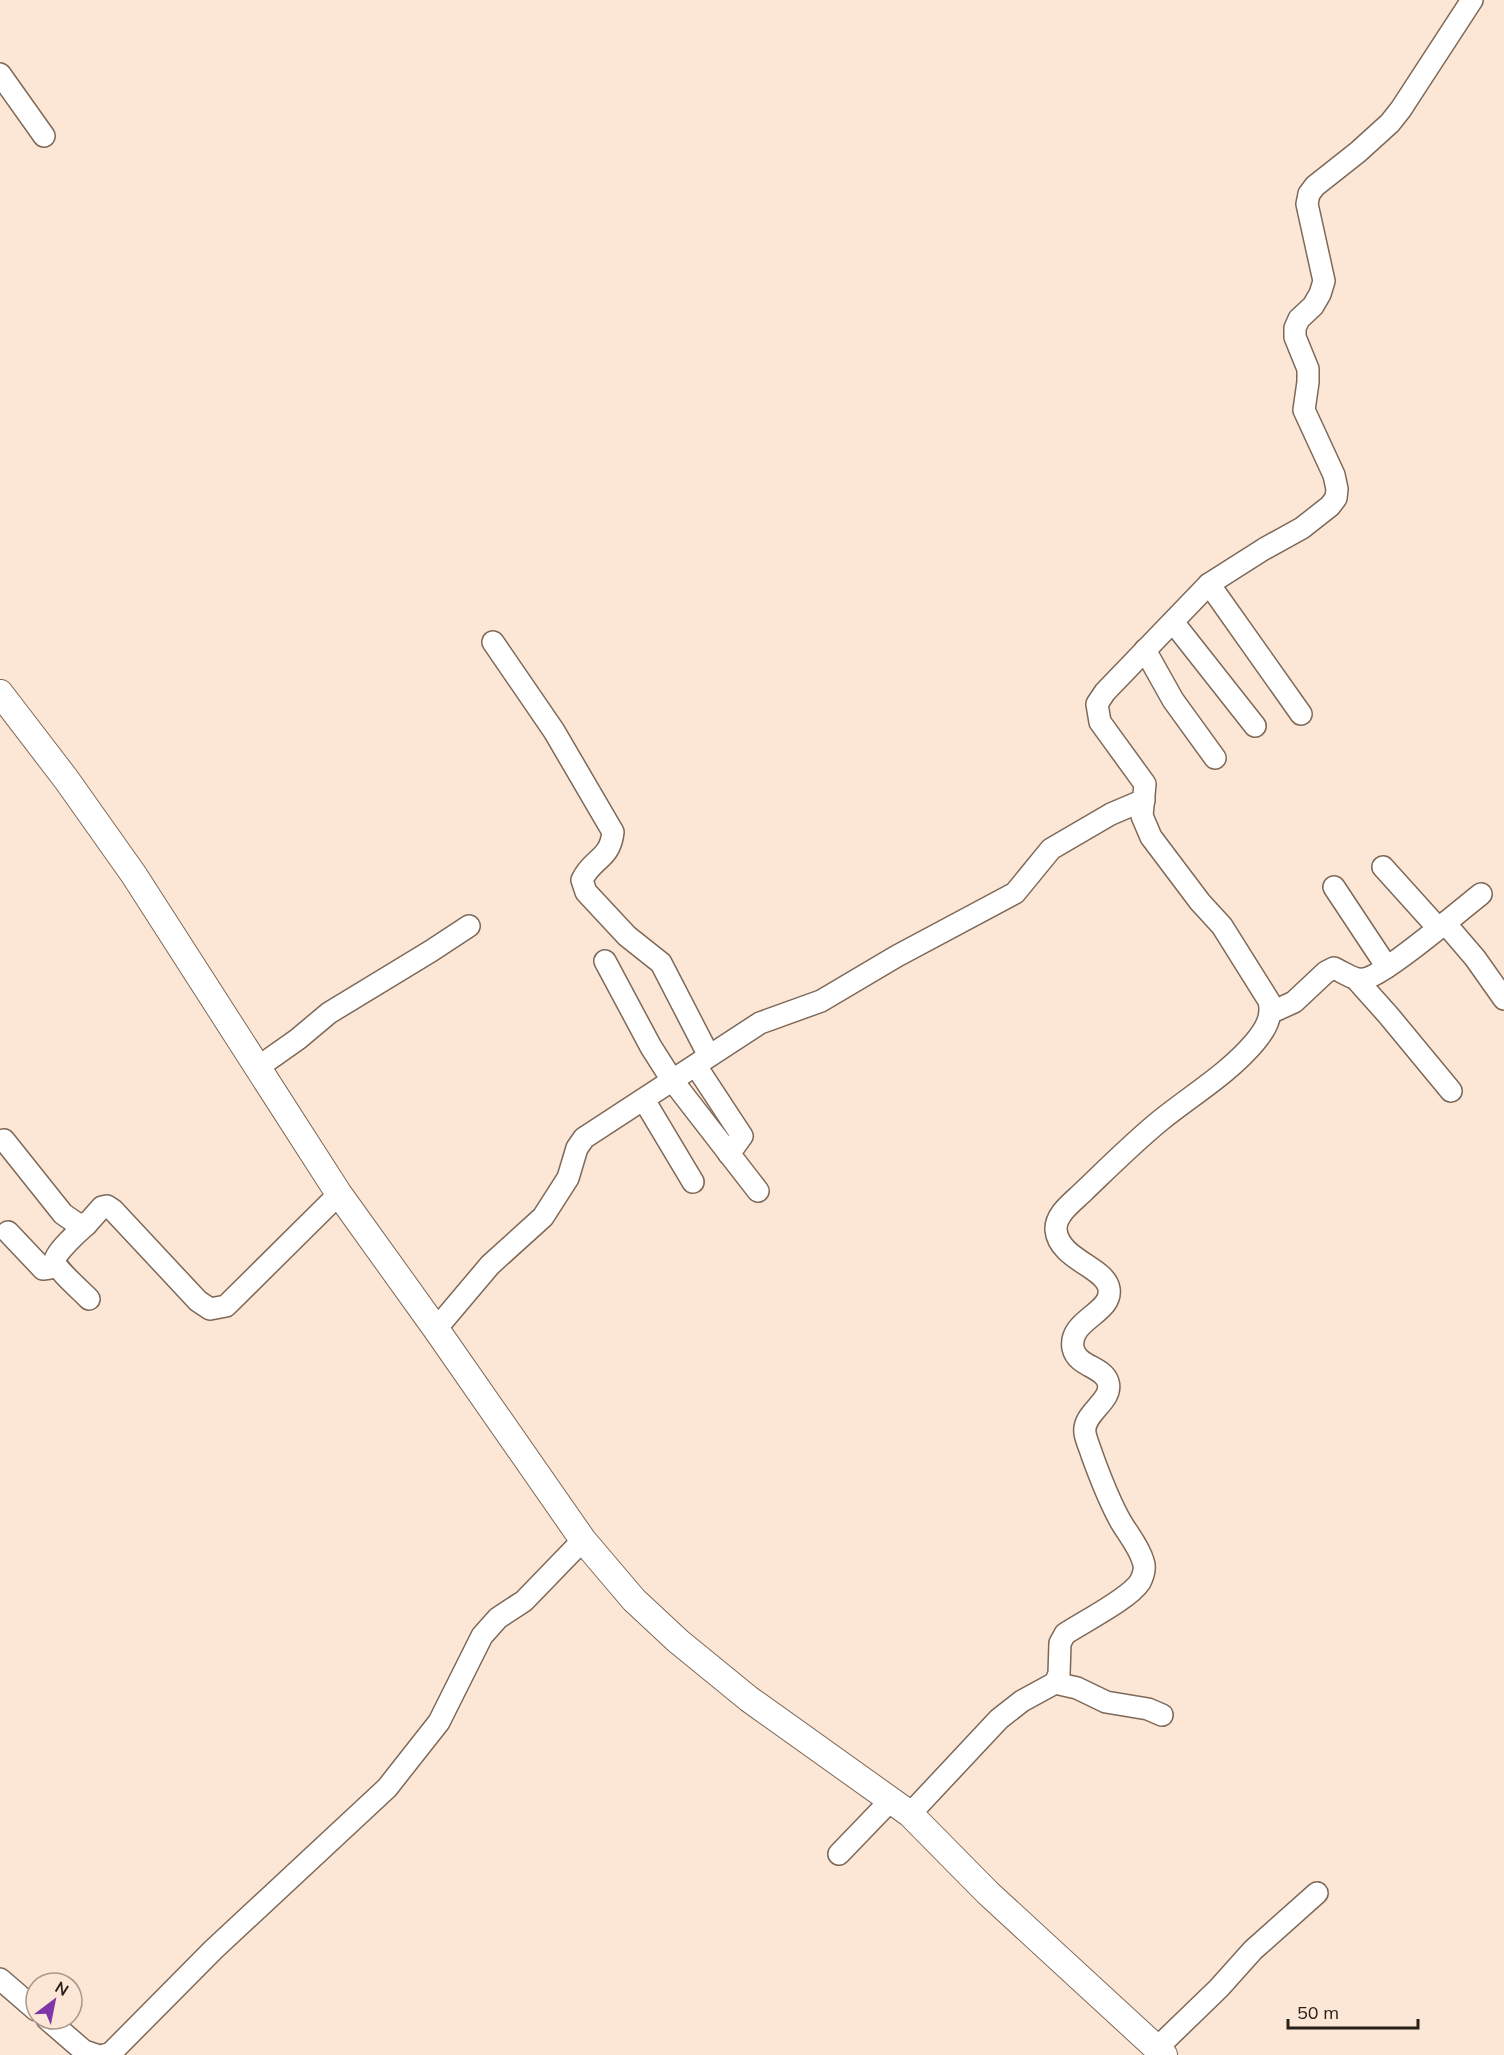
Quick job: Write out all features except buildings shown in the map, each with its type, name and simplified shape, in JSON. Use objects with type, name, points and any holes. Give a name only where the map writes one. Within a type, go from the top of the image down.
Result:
[{"type":"main road","points":[[0,693],[66,779],[134,875],[339,1194],[583,1540],[634,1600],[678,1641],[750,1699],[901,1807],[988,1893],[1161,2052]]},
{"type":"street","points":[[839,1854],[901,1807],[999,1719],[1022,1701],[1055,1683],[1059,1674],[1060,1643],[1065,1634],[1130,1593],[1140,1583],[1144,1562],[1119,1518],[1098,1472],[1085,1432],[1091,1414],[1109,1391],[1109,1383],[1105,1377],[1084,1363],[1073,1348],[1074,1337],[1080,1326],[1103,1306],[1108,1298],[1109,1288],[1103,1278],[1064,1249],[1056,1229],[1064,1211],[1112,1164],[1160,1120],[1248,1048],[1266,1026],[1272,1012],[1269,1001],[1222,926],[1200,902],[1151,837],[1142,816],[1145,784],[1100,722],[1097,704],[1105,692],[1209,584],[1302,528],[1330,506],[1336,498],[1334,475],[1304,410],[1308,369],[1295,337],[1295,328],[1299,319],[1313,306],[1324,281],[1308,204],[1309,194],[1315,186],[1390,123],[1472,0]]},
{"type":"street","points":[[0,74],[44,136]]},
{"type":"street","points":[[1209,584],[1301,714]]},
{"type":"street","points":[[1173,622],[1256,726]]},
{"type":"street","points":[[493,642],[554,731],[613,832],[611,845],[605,854],[587,869],[582,880],[586,891],[627,936],[661,963],[703,1061],[742,1136],[729,1154]]},
{"type":"street","points":[[1145,650],[1173,700],[1215,758]]},
{"type":"street","points":[[436,1329],[490,1265],[522,1238],[543,1216],[568,1178],[580,1142],[760,1023],[821,1001],[897,956],[1016,893],[1051,849],[1111,814],[1144,800]]},
{"type":"street","points":[[1383,867],[1475,958],[1504,999]]},
{"type":"street","points":[[1334,887],[1387,967]]},
{"type":"street","points":[[1272,1012],[1294,1002],[1326,972],[1334,968],[1356,979],[1366,980],[1387,967],[1481,894]]},
{"type":"street","points":[[256,1068],[298,1039],[329,1013],[469,926]]},
{"type":"street","points":[[605,961],[672,1080],[758,1191]]},
{"type":"street","points":[[1356,979],[1451,1091]]},
{"type":"street","points":[[644,1100],[693,1182]]},
{"type":"street","points":[[4,1140],[63,1214],[76,1223],[86,1225]]},
{"type":"street","points":[[8,1232],[43,1269],[50,1268],[60,1252],[102,1207],[107,1206],[198,1301],[210,1309],[218,1309],[226,1306],[339,1194]]},
{"type":"street","points":[[55,1263],[89,1299]]},
{"type":"street","points":[[104,2055],[111,2053],[213,1950],[387,1788],[439,1722],[482,1636],[498,1618],[524,1601],[583,1540]]},
{"type":"street","points":[[1055,1683],[1077,1688],[1106,1702],[1148,1709],[1162,1715]]},
{"type":"street","points":[[1161,2052],[1252,1950],[1317,1893]]},
{"type":"street","points":[[0,1979],[24,2000]]},
{"type":"street","points":[[61,2031],[84,2051],[96,2055]]}]
